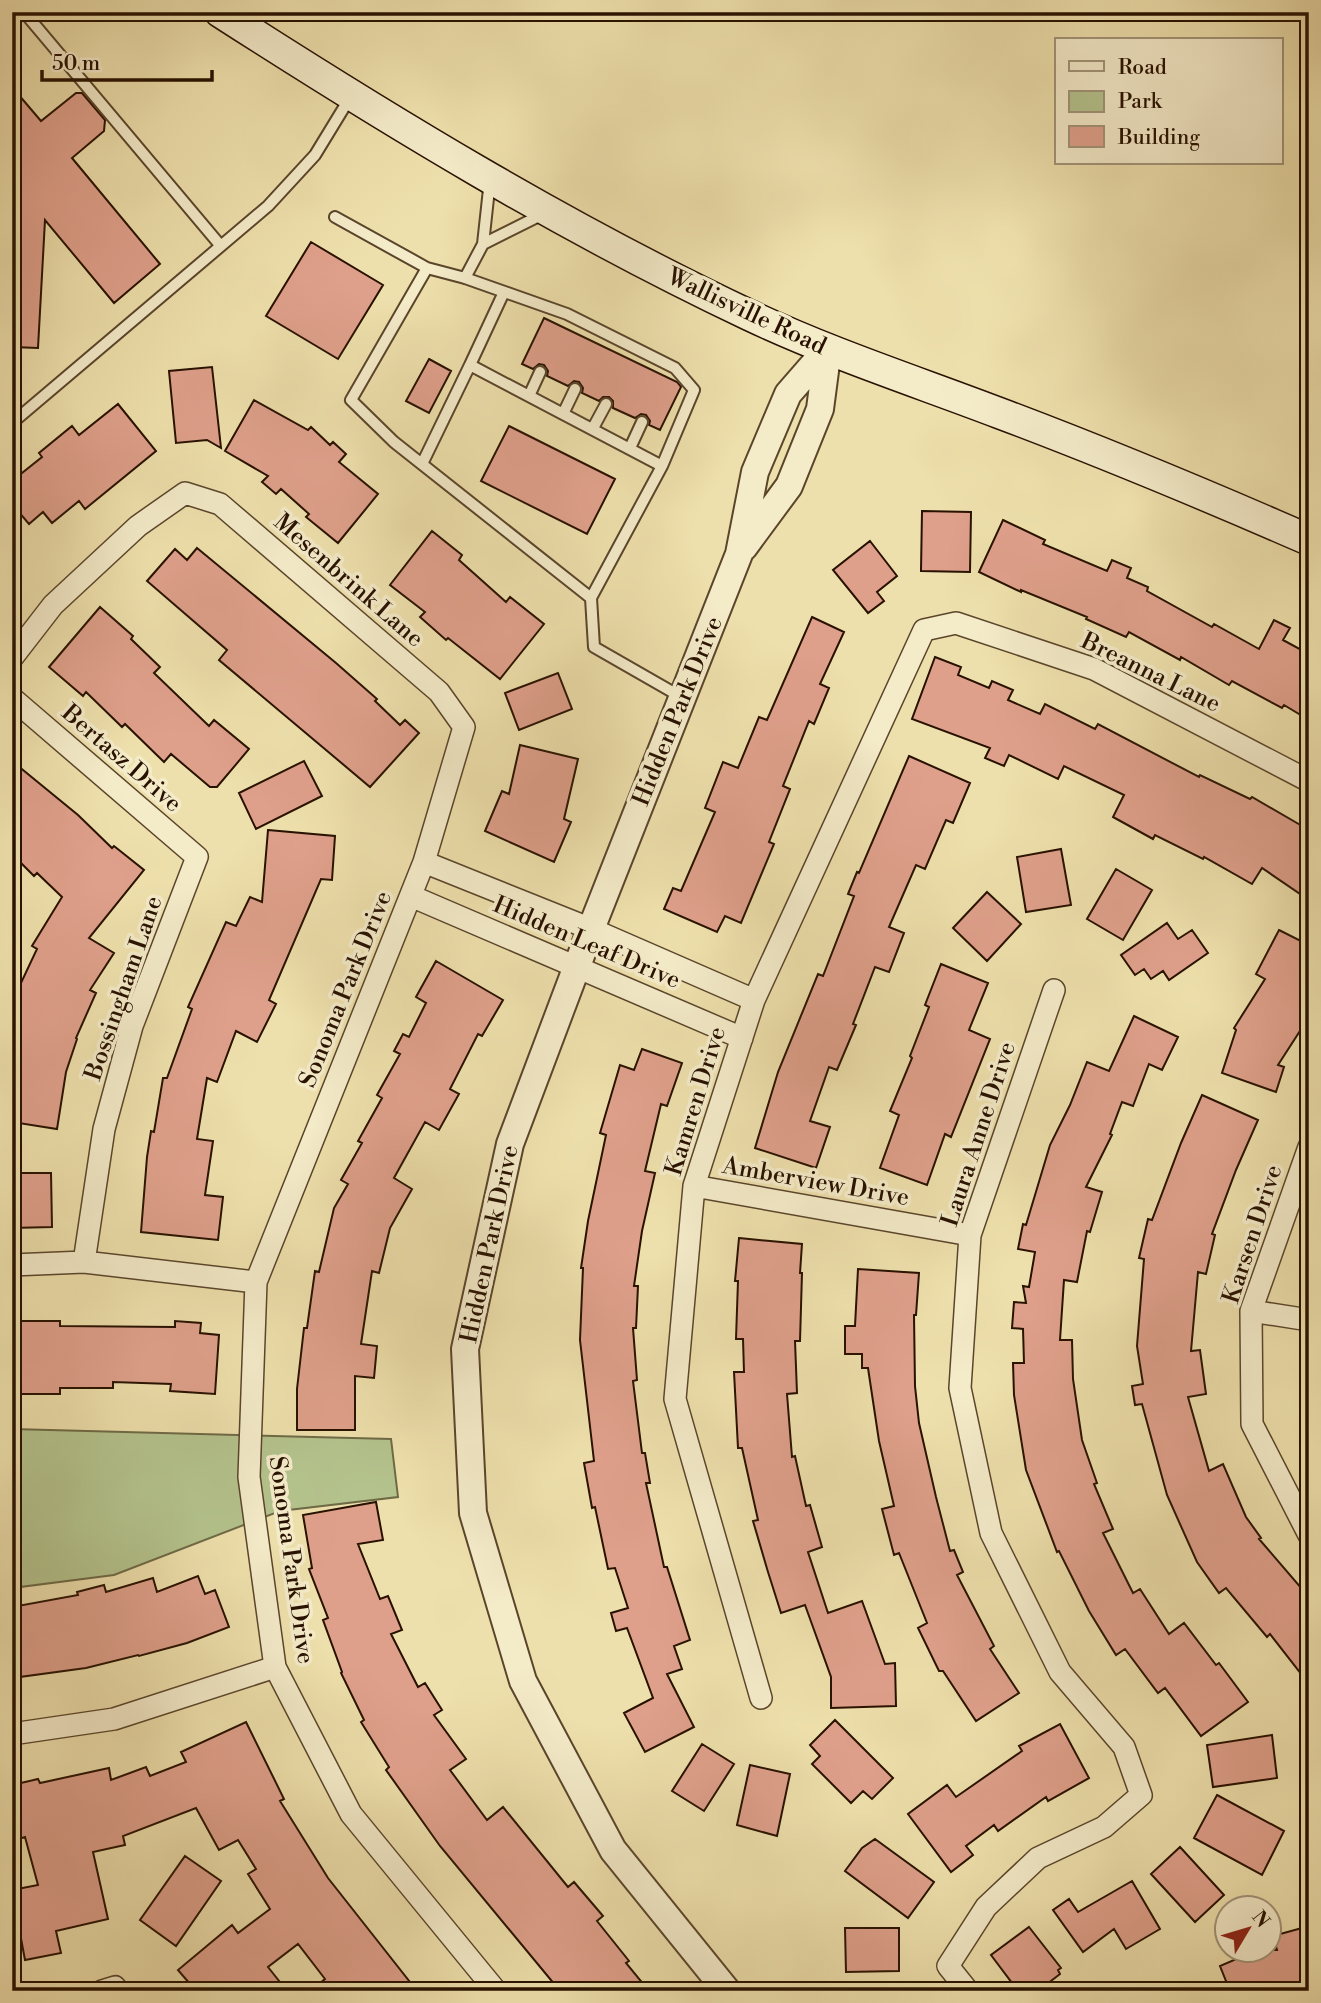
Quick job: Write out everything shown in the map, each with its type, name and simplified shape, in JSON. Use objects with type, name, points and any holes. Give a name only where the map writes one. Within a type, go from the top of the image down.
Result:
[{"type":"main road","name":"Wallisville Road","points":[[220,12],[351,96],[580,231],[750,316],[1116,458],[1309,540]]},
{"type":"street","name":"Hidden Park Drive","points":[[739,554],[789,486],[820,409],[828,348]]},
{"type":"street","name":"Hidden Park Drive","points":[[727,1991],[613,1850],[523,1681],[473,1513],[465,1349],[510,1144],[591,929],[739,554],[755,472],[788,394],[828,348]]},
{"type":"street","name":"Mesenbrink Lane","points":[[12,658],[53,605],[138,526],[185,493],[220,504],[439,692],[464,727]]},
{"type":"street","name":"Breanna Lane","points":[[924,630],[956,623],[1094,669],[1309,781]]},
{"type":"street","name":"Kamren Drive","points":[[761,1698],[675,1399],[694,1186],[754,1000],[924,630]]},
{"type":"street","name":"Bertasz Drive","points":[[12,698],[197,857]]},
{"type":"street","name":"Sonoma Park Drive","points":[[464,727],[424,862],[256,1282],[249,1477],[275,1667],[351,1814],[496,1991]]},
{"type":"street","name":"Bossingham Lane","points":[[84,1262],[103,1129],[132,1026],[197,857]]},
{"type":"street","name":"Hidden Leaf Drive","points":[[424,862],[591,929],[754,1000]]},
{"type":"street","name":"Hidden Leaf Drive","points":[[411,896],[742,1038]]},
{"type":"street","name":"Laura Anne Drive","points":[[968,1991],[948,1966],[986,1907],[1038,1858],[1104,1827],[1141,1796],[1124,1747],[1060,1672],[991,1533],[960,1388],[970,1235],[1054,990]]},
{"type":"street","name":"Karsen Drive","points":[[1309,1147],[1251,1311],[1252,1424],[1309,1535]]},
{"type":"street","name":"Amberview Drive","points":[[694,1186],[970,1235]]},
{"type":"street","points":[[12,1265],[84,1262],[256,1282]]},
{"type":"street","points":[[1251,1311],[1309,1320]]},
{"type":"street","points":[[12,1734],[114,1719],[275,1667]]},
{"type":"lane","points":[[24,12],[220,245]]},
{"type":"lane","points":[[12,423],[268,206],[315,155],[351,96]]},
{"type":"lane","points":[[465,278],[483,244],[490,177]]},
{"type":"lane","points":[[483,244],[548,211]]},
{"type":"lane","points":[[335,217],[427,268],[465,278],[568,314],[675,368],[694,390],[662,466],[591,598],[594,647],[683,698]]},
{"type":"lane","points":[[427,268],[351,400],[394,442],[591,598]]},
{"type":"lane","points":[[422,464],[503,292]]},
{"type":"lane","points":[[563,327],[568,314]]},
{"type":"lane","points":[[597,344],[603,333]]},
{"type":"lane","points":[[628,358],[633,347]]},
{"type":"lane","points":[[470,365],[662,466]]},
{"type":"lane","points":[[664,376],[668,365]]},
{"type":"lane","points":[[529,396],[540,372]]},
{"type":"lane","points":[[563,414],[575,389]]},
{"type":"lane","points":[[593,428],[606,404]]},
{"type":"lane","points":[[630,448],[642,422]]},
{"type":"green space","points":[[12,1429],[391,1439],[398,1497],[280,1511],[114,1575],[12,1588]]},
{"type":"building","points":[[12,87],[41,121],[76,93],[82,93],[105,120],[104,131],[72,158],[160,264],[114,303],[45,220],[38,348],[12,347]]},
{"type":"building","points":[[311,242],[383,285],[338,359],[266,316]]},
{"type":"building","points":[[544,318],[677,382],[681,387],[660,430],[649,425],[650,421],[646,415],[641,414],[635,418],[613,408],[613,401],[609,397],[603,397],[599,401],[582,393],[583,388],[579,382],[574,381],[568,386],[547,376],[548,371],[544,365],[539,364],[533,369],[522,364]]},
{"type":"building","points":[[429,359],[451,371],[429,413],[406,401]]},
{"type":"building","points":[[212,367],[221,448],[207,440],[176,443],[169,371]]},
{"type":"building","points":[[254,400],[308,430],[311,427],[330,445],[333,442],[346,454],[339,462],[378,494],[338,543],[306,517],[309,514],[281,489],[276,494],[262,482],[268,476],[225,451]]},
{"type":"building","points":[[118,404],[156,451],[85,509],[79,501],[52,523],[43,512],[29,524],[12,504],[12,481],[42,457],[39,453],[72,426],[79,435]]},
{"type":"building","points":[[509,426],[615,479],[587,534],[481,481]]},
{"type":"building","points":[[922,511],[971,512],[970,572],[921,571]]},
{"type":"building","points":[[1003,520],[1045,540],[1043,544],[1107,571],[1112,560],[1131,568],[1127,578],[1148,587],[1147,591],[1259,649],[1274,620],[1290,628],[1283,640],[1309,654],[1309,720],[1232,681],[1229,685],[1181,657],[1180,660],[1129,632],[1126,637],[1086,619],[1087,617],[1021,592],[979,572]]},
{"type":"building","points":[[432,531],[462,555],[459,560],[506,602],[510,597],[544,624],[500,679],[448,638],[446,640],[420,617],[425,612],[390,585]]},
{"type":"building","points":[[870,541],[897,576],[877,592],[884,601],[868,613],[833,570]]},
{"type":"building","points":[[197,548],[336,663],[377,699],[375,701],[400,725],[405,720],[419,733],[370,787],[219,660],[227,650],[147,581],[175,549],[187,560]]},
{"type":"building","points":[[100,607],[133,636],[131,639],[160,667],[154,673],[209,726],[214,720],[249,749],[217,787],[210,787],[171,754],[164,762],[125,724],[122,727],[86,692],[83,696],[49,667]]},
{"type":"building","points":[[812,617],[844,632],[820,684],[829,688],[814,724],[809,721],[783,786],[790,789],[769,842],[774,844],[741,923],[725,916],[717,932],[664,909],[673,888],[681,891],[715,812],[705,808],[723,762],[738,768],[759,717],[767,720]]},
{"type":"building","points":[[935,657],[961,667],[958,675],[989,688],[992,681],[1013,690],[1008,700],[1040,714],[1045,704],[1095,729],[1098,724],[1199,777],[1200,775],[1250,799],[1252,797],[1309,830],[1309,900],[1262,868],[1252,884],[1204,857],[1203,859],[1155,835],[1153,839],[1113,817],[1124,795],[1064,766],[1058,779],[1009,755],[1004,766],[985,758],[990,748],[912,719]]},
{"type":"building","points":[[558,673],[572,709],[519,730],[505,693]]},
{"type":"building","points":[[520,745],[578,759],[564,819],[571,822],[554,862],[485,831],[502,791],[509,794]]},
{"type":"building","points":[[909,756],[970,783],[953,823],[946,820],[925,869],[916,865],[889,927],[904,933],[889,972],[875,967],[853,1024],[856,1025],[837,1070],[829,1067],[810,1121],[830,1127],[816,1168],[755,1148],[778,1072],[818,974],[823,976],[854,896],[848,894]]},
{"type":"building","points":[[12,761],[78,815],[112,848],[114,846],[144,870],[89,938],[114,953],[90,990],[96,993],[76,1038],[66,1072],[57,1129],[12,1122],[12,1002],[37,949],[32,946],[62,897],[37,873],[34,876],[12,854]]},
{"type":"building","points":[[304,761],[322,796],[256,829],[239,793]]},
{"type":"building","points":[[268,830],[335,836],[332,880],[321,879],[269,1000],[276,1004],[257,1042],[236,1031],[217,1082],[207,1078],[197,1139],[213,1141],[205,1195],[223,1197],[218,1240],[141,1232],[147,1157],[163,1078],[167,1078],[192,1009],[188,1007],[226,922],[236,926],[250,897],[262,902]]},
{"type":"building","points":[[1061,849],[1071,905],[1026,912],[1017,857]]},
{"type":"building","points":[[1116,869],[1152,890],[1123,940],[1087,919]]},
{"type":"building","points":[[987,892],[1021,924],[987,961],[953,928]]},
{"type":"building","points":[[1167,923],[1178,939],[1192,930],[1208,953],[1169,980],[1163,971],[1151,979],[1144,969],[1135,975],[1121,955]]},
{"type":"building","points":[[1279,930],[1309,945],[1309,1017],[1278,1065],[1284,1067],[1276,1092],[1222,1073],[1236,1030],[1234,1028],[1265,979],[1256,974]]},
{"type":"building","points":[[436,961],[503,1000],[482,1036],[478,1034],[450,1089],[459,1094],[439,1130],[425,1122],[394,1178],[412,1189],[390,1228],[379,1273],[372,1271],[361,1344],[377,1346],[374,1378],[355,1376],[355,1430],[297,1430],[297,1389],[304,1328],[307,1328],[315,1271],[319,1272],[334,1208],[348,1184],[341,1180],[362,1143],[358,1141],[382,1098],[377,1095],[400,1054],[394,1051],[403,1034],[409,1037],[426,1003],[416,997]]},
{"type":"building","points":[[941,964],[988,983],[969,1030],[990,1039],[951,1137],[945,1134],[927,1185],[880,1168],[899,1115],[890,1111],[912,1058],[910,1056],[929,1007],[925,1005]]},
{"type":"building","points":[[1134,1016],[1178,1037],[1162,1070],[1149,1064],[1133,1106],[1122,1102],[1110,1134],[1112,1135],[1086,1187],[1102,1192],[1090,1232],[1087,1231],[1077,1282],[1064,1280],[1060,1340],[1072,1340],[1073,1379],[1082,1440],[1097,1483],[1094,1484],[1113,1529],[1103,1533],[1133,1593],[1140,1589],[1169,1634],[1184,1623],[1248,1702],[1201,1736],[1165,1688],[1158,1693],[1125,1649],[1116,1655],[1089,1611],[1059,1551],[1057,1552],[1026,1470],[1014,1395],[1013,1363],[1024,1363],[1023,1329],[1012,1328],[1014,1302],[1026,1303],[1023,1286],[1029,1287],[1035,1252],[1018,1249],[1023,1224],[1026,1225],[1050,1145],[1087,1062],[1109,1071]]},
{"type":"building","points":[[642,1049],[682,1063],[667,1106],[661,1104],[645,1171],[655,1173],[642,1231],[634,1286],[638,1286],[636,1328],[633,1328],[637,1380],[633,1381],[642,1453],[645,1453],[650,1483],[646,1483],[664,1567],[667,1567],[690,1640],[674,1646],[682,1669],[667,1674],[694,1727],[645,1752],[624,1713],[653,1698],[627,1628],[616,1631],[611,1613],[628,1608],[615,1568],[608,1569],[595,1507],[592,1508],[584,1463],[594,1461],[580,1340],[581,1268],[606,1135],[600,1133],[620,1065],[634,1070]]},
{"type":"building","points":[[1202,1095],[1258,1120],[1212,1234],[1215,1235],[1206,1274],[1198,1272],[1191,1351],[1200,1350],[1206,1394],[1188,1397],[1209,1471],[1223,1464],[1246,1517],[1261,1538],[1259,1539],[1309,1597],[1309,1684],[1270,1634],[1267,1637],[1226,1588],[1219,1593],[1197,1562],[1167,1495],[1142,1404],[1135,1405],[1132,1386],[1143,1384],[1137,1346],[1144,1259],[1139,1258],[1148,1219],[1152,1220]]},
{"type":"building","points":[[12,1173],[51,1173],[52,1227],[12,1228]]},
{"type":"building","points":[[739,1238],[802,1244],[800,1341],[795,1341],[797,1393],[787,1394],[792,1457],[795,1456],[806,1506],[810,1505],[822,1547],[808,1552],[828,1613],[862,1601],[885,1664],[895,1663],[896,1706],[831,1708],[831,1677],[805,1605],[781,1613],[753,1521],[758,1520],[742,1448],[738,1448],[734,1372],[744,1372],[743,1339],[736,1339],[738,1281],[735,1281]]},
{"type":"building","points":[[858,1269],[919,1273],[914,1315],[915,1386],[919,1423],[936,1497],[950,1551],[954,1550],[963,1572],[957,1575],[994,1646],[990,1649],[1019,1693],[976,1721],[943,1671],[939,1671],[918,1628],[927,1623],[899,1553],[894,1555],[882,1509],[894,1506],[879,1441],[868,1368],[862,1368],[862,1354],[845,1354],[845,1326],[855,1326]]},
{"type":"building","points":[[17,1321],[60,1321],[60,1326],[175,1327],[175,1321],[201,1323],[200,1333],[219,1335],[215,1394],[170,1391],[171,1384],[113,1382],[113,1388],[60,1388],[60,1394],[17,1394]]},
{"type":"building","points":[[376,1502],[383,1540],[358,1544],[380,1599],[388,1596],[402,1630],[391,1634],[418,1687],[425,1683],[442,1710],[434,1715],[466,1759],[450,1770],[487,1820],[503,1807],[568,1887],[574,1882],[603,1916],[597,1921],[649,1991],[560,1991],[440,1846],[386,1770],[389,1767],[361,1722],[364,1720],[341,1673],[323,1620],[328,1618],[309,1569],[312,1568],[303,1515]]},
{"type":"building","points":[[198,1576],[205,1594],[215,1590],[229,1627],[187,1643],[139,1656],[86,1668],[12,1678],[12,1607],[78,1595],[77,1592],[104,1585],[106,1592],[153,1578],[157,1592]]},
{"type":"building","points":[[835,1720],[893,1778],[872,1799],[863,1791],[851,1803],[812,1764],[820,1756],[810,1745]]},
{"type":"building","points":[[246,1722],[284,1799],[280,1801],[328,1878],[417,1991],[310,1991],[325,1979],[298,1944],[268,1967],[287,1991],[196,1991],[178,1970],[232,1925],[238,1933],[270,1909],[248,1874],[256,1869],[238,1840],[219,1850],[196,1808],[123,1836],[125,1845],[93,1852],[108,1919],[56,1931],[61,1953],[25,1960],[12,1890],[38,1885],[25,1837],[12,1841],[12,1785],[38,1779],[40,1783],[109,1768],[111,1780],[146,1767],[150,1776],[186,1762],[181,1752]]},
{"type":"building","points":[[1060,1724],[1089,1778],[1048,1801],[1046,1797],[998,1831],[994,1825],[966,1846],[973,1855],[951,1872],[908,1814],[947,1785],[956,1797],[1022,1751],[1019,1746]]},
{"type":"building","points":[[1272,1735],[1277,1778],[1213,1787],[1207,1745]]},
{"type":"building","points":[[702,1744],[734,1764],[704,1811],[672,1791]]},
{"type":"building","points":[[750,1765],[790,1774],[777,1836],[737,1825]]},
{"type":"building","points":[[1217,1795],[1284,1831],[1262,1875],[1194,1838]]},
{"type":"building","points":[[875,1839],[934,1882],[908,1918],[845,1871],[862,1848]]},
{"type":"building","points":[[1180,1847],[1224,1895],[1212,1895],[1212,1906],[1195,1922],[1151,1874]]},
{"type":"building","points":[[185,1856],[221,1881],[176,1946],[140,1920]]},
{"type":"building","points":[[1132,1881],[1160,1929],[1126,1949],[1114,1929],[1083,1952],[1053,1910],[1069,1899],[1078,1912]]},
{"type":"building","points":[[1309,1926],[1309,1991],[1230,1991],[1220,1966],[1282,1965],[1282,1934]]},
{"type":"building","points":[[1029,1927],[1061,1968],[1058,1970],[1060,1974],[1038,1991],[1018,1991],[991,1955]]},
{"type":"building","points":[[845,1928],[899,1928],[899,1971],[846,1972]]}]
